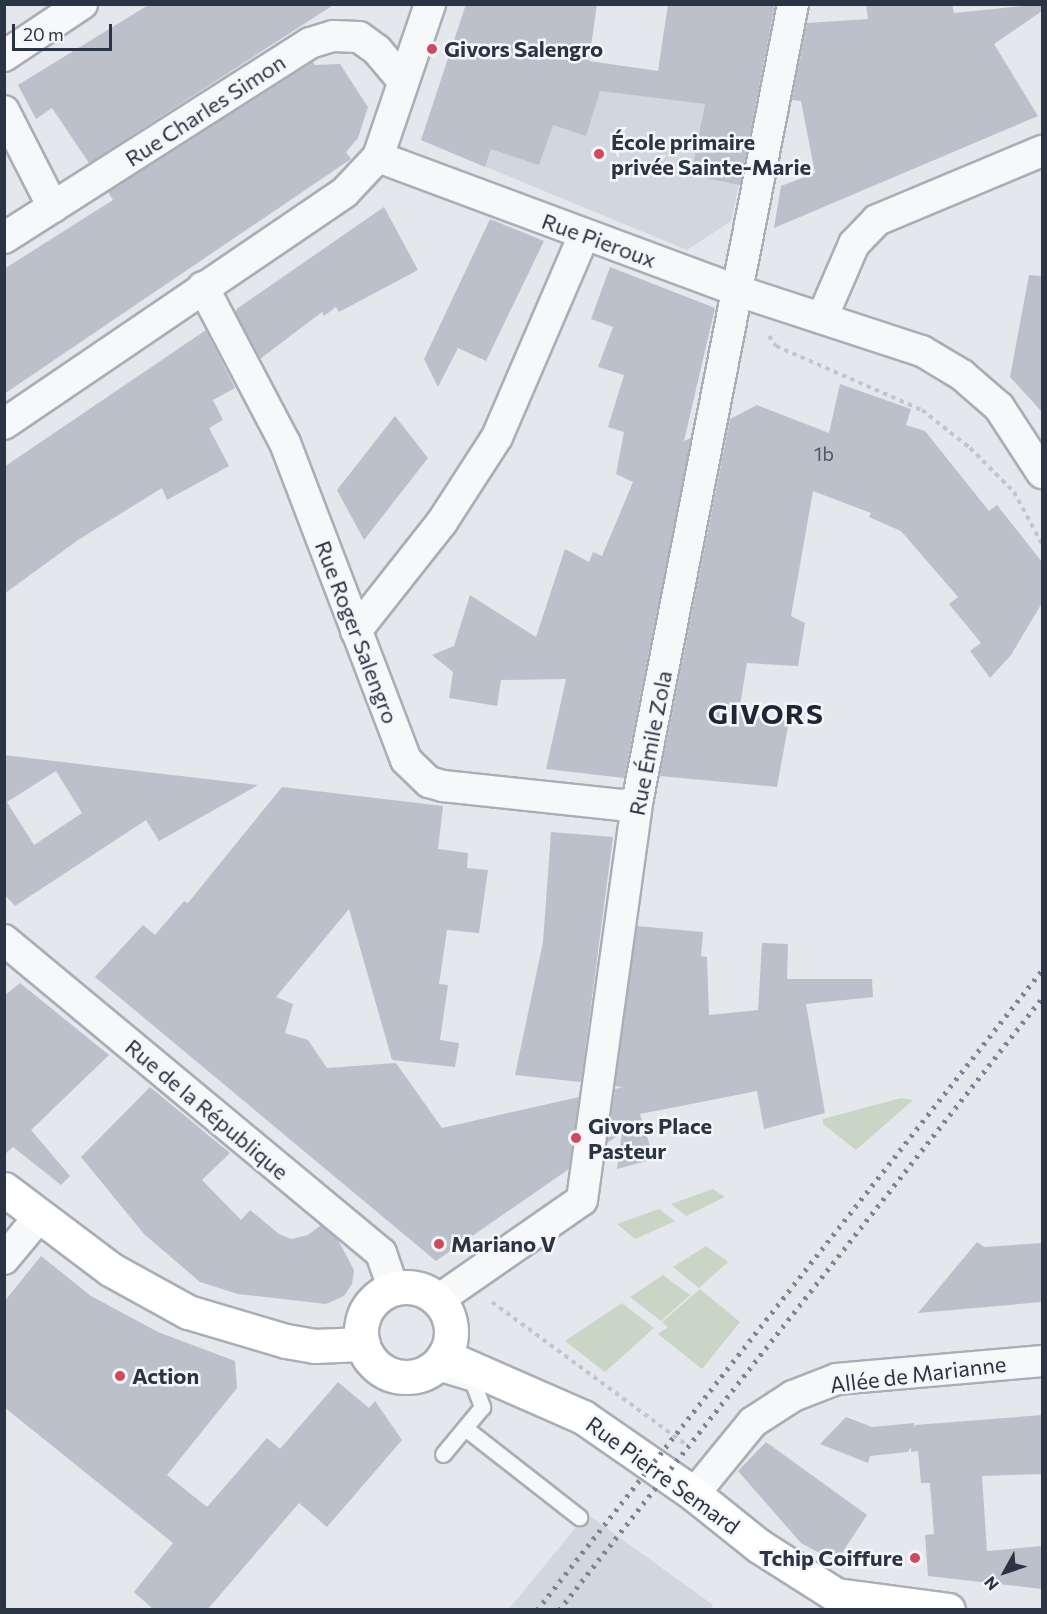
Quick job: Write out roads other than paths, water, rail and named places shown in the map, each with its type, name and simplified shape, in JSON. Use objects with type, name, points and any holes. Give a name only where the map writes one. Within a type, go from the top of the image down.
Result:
[{"type":"main road","points":[[4,1190],[110,1269],[188,1312],[286,1341],[314,1346],[363,1344]]},
{"type":"main road","points":[[393,1288],[425,1291],[438,1300],[451,1329],[437,1363],[400,1377],[385,1372],[372,1362],[363,1344],[365,1312],[374,1299],[393,1288]]},
{"type":"main road","name":"Rue Pierre Semard","points":[[437,1363],[583,1417],[694,1494],[759,1546],[836,1595],[948,1610]]},
{"type":"street","points":[[4,56],[82,4]]},
{"type":"street","points":[[4,424],[345,192],[378,158],[430,4]]},
{"type":"street","name":"Rue Émile Zola","points":[[438,1300],[582,1200],[637,803],[735,290],[793,4]]},
{"type":"street","name":"Rue Charles Simon","points":[[4,238],[310,43],[333,36],[359,37],[403,81]]},
{"type":"street","points":[[4,111],[53,207]]},
{"type":"street","points":[[822,318],[854,244],[877,220],[1042,151]]},
{"type":"street","name":"Rue Pieroux","points":[[378,158],[735,290],[922,351],[962,375],[999,407],[1042,473]]},
{"type":"street","points":[[356,632],[442,522],[497,437],[584,235]]},
{"type":"street","name":"Rue Roger Salengro","points":[[203,287],[285,443],[406,760],[429,782],[597,802],[637,803]]},
{"type":"street","name":"Rue de la République","points":[[4,940],[381,1253],[393,1288]]},
{"type":"street","points":[[4,1259],[39,1217]]},
{"type":"street","name":"Allée de Marianne","points":[[694,1494],[753,1422],[793,1396],[837,1379],[1042,1361]]},
{"type":"lane","points":[[437,1363],[473,1383],[482,1407],[443,1454]]},
{"type":"lane","points":[[465,1428],[579,1517]]},
{"type":"railway","points":[[537,1610],[1042,970]]},
{"type":"railway","points":[[559,1610],[1042,998]]},
{"type":"place","name":"Givors Salengro","points":[[432,49]]},
{"type":"place","name":"École primaire privée Sainte-Marie","points":[[599,154]]},
{"type":"place","name":"Givors Place Pasteur","points":[[576,1138]]},
{"type":"place","name":"Mariano V","points":[[439,1244]]},
{"type":"place","name":"Action","points":[[120,1376]]},
{"type":"place","name":"Tchip Coiffure","points":[[915,1558]]},
{"type":"district","name":"GIVORS","points":[[766,713]]}]
